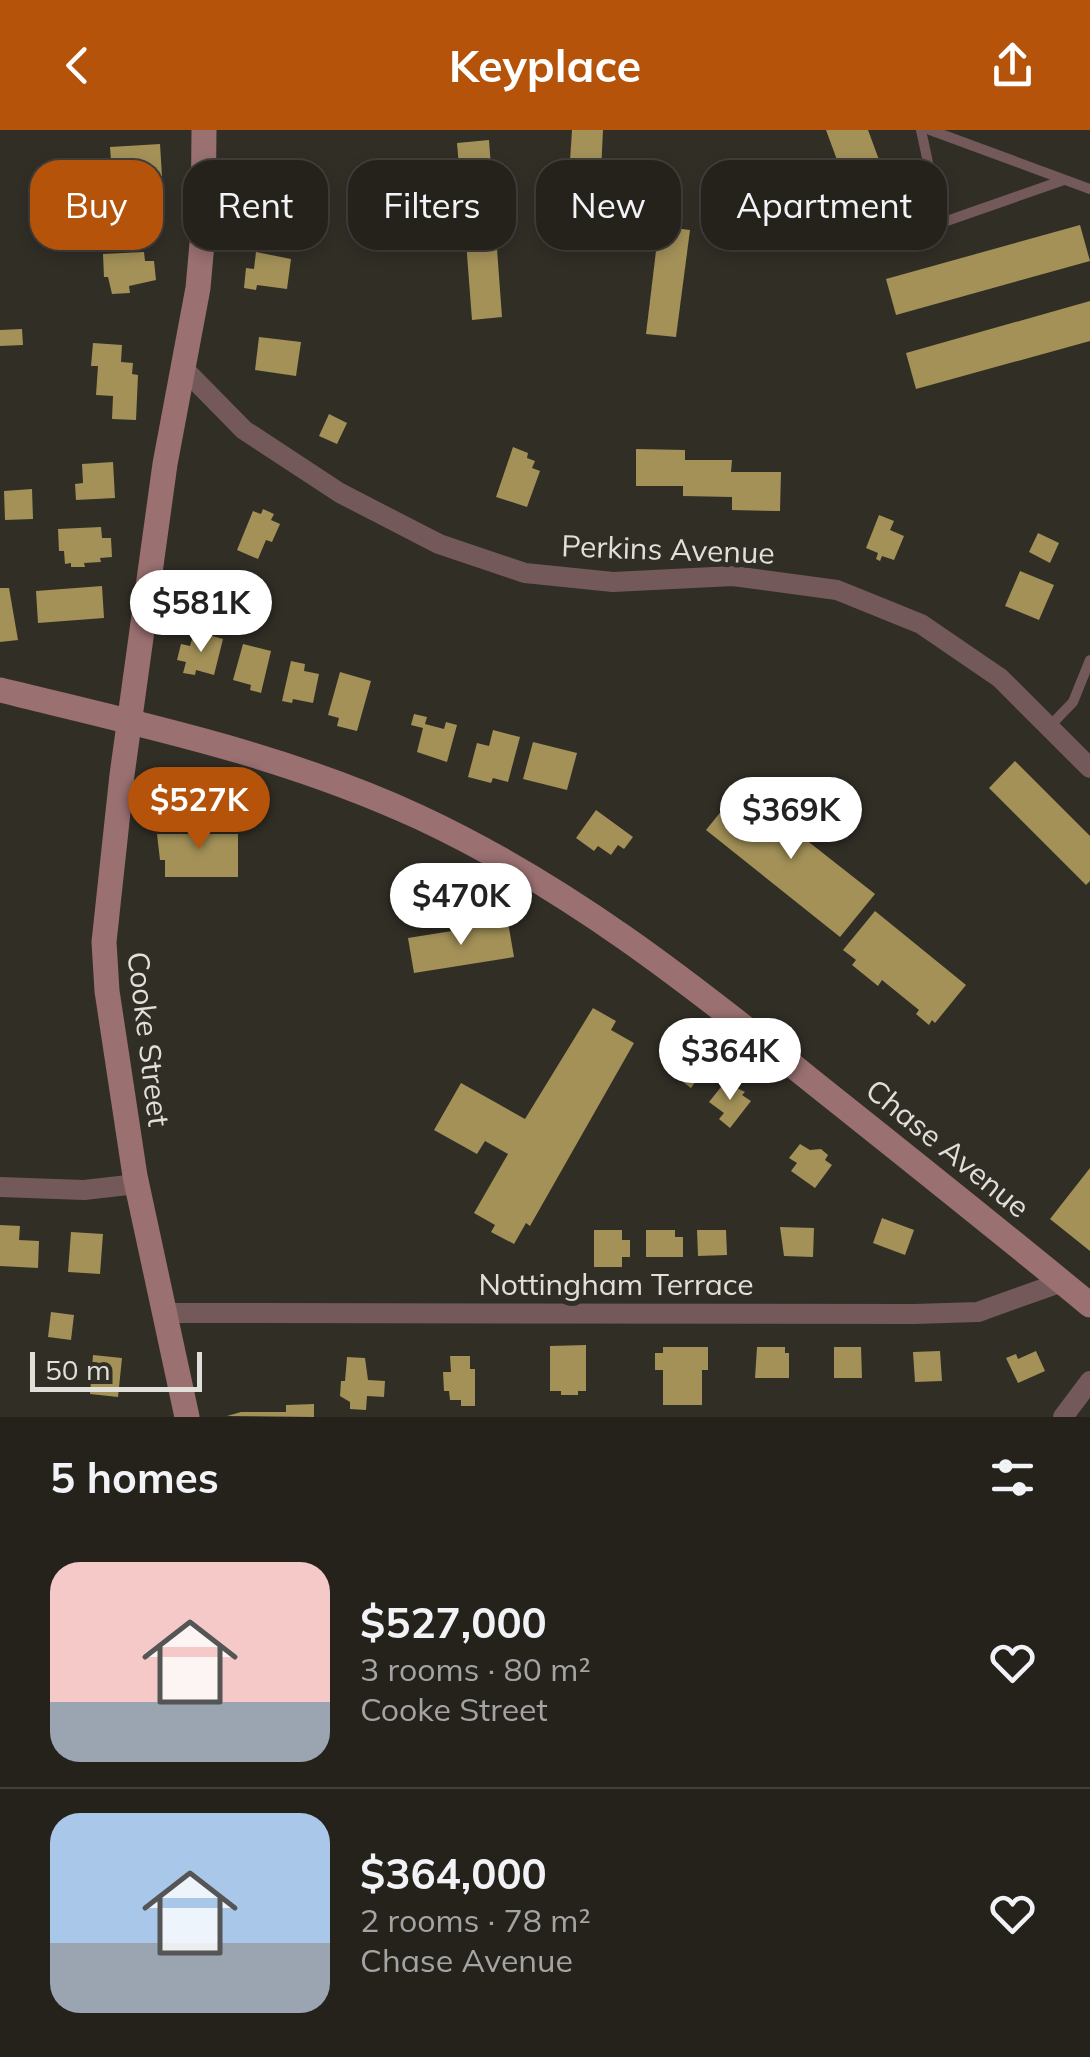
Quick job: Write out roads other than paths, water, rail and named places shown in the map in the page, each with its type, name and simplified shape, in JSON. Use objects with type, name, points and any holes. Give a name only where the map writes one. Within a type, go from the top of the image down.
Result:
[{"type":"main road","name":"Cooke Street","points":[[187,1417],[137,1184],[104,954],[164,464],[201,259],[204,130]]},
{"type":"main road","name":"Chase Avenue","points":[[0,690],[214,741],[374,797],[451,832],[532,876],[695,988],[1090,1305]]},
{"type":"street","name":"Perkins Avenue","points":[[184,369],[244,430],[340,492],[439,544],[525,573],[613,582],[733,576],[837,590],[920,624],[1000,678],[1090,768]]},
{"type":"street","points":[[0,1187],[100,1190],[137,1184]]},
{"type":"street","name":"Nottingham Terrace","points":[[164,1313],[978,1312],[1062,1282]]},
{"type":"street","points":[[1063,1417],[1090,1381]]},
{"type":"lane","points":[[922,130],[940,223],[1064,180]]},
{"type":"lane","points":[[930,130],[1090,189]]},
{"type":"lane","points":[[1050,727],[1073,702],[1090,660]]}]
